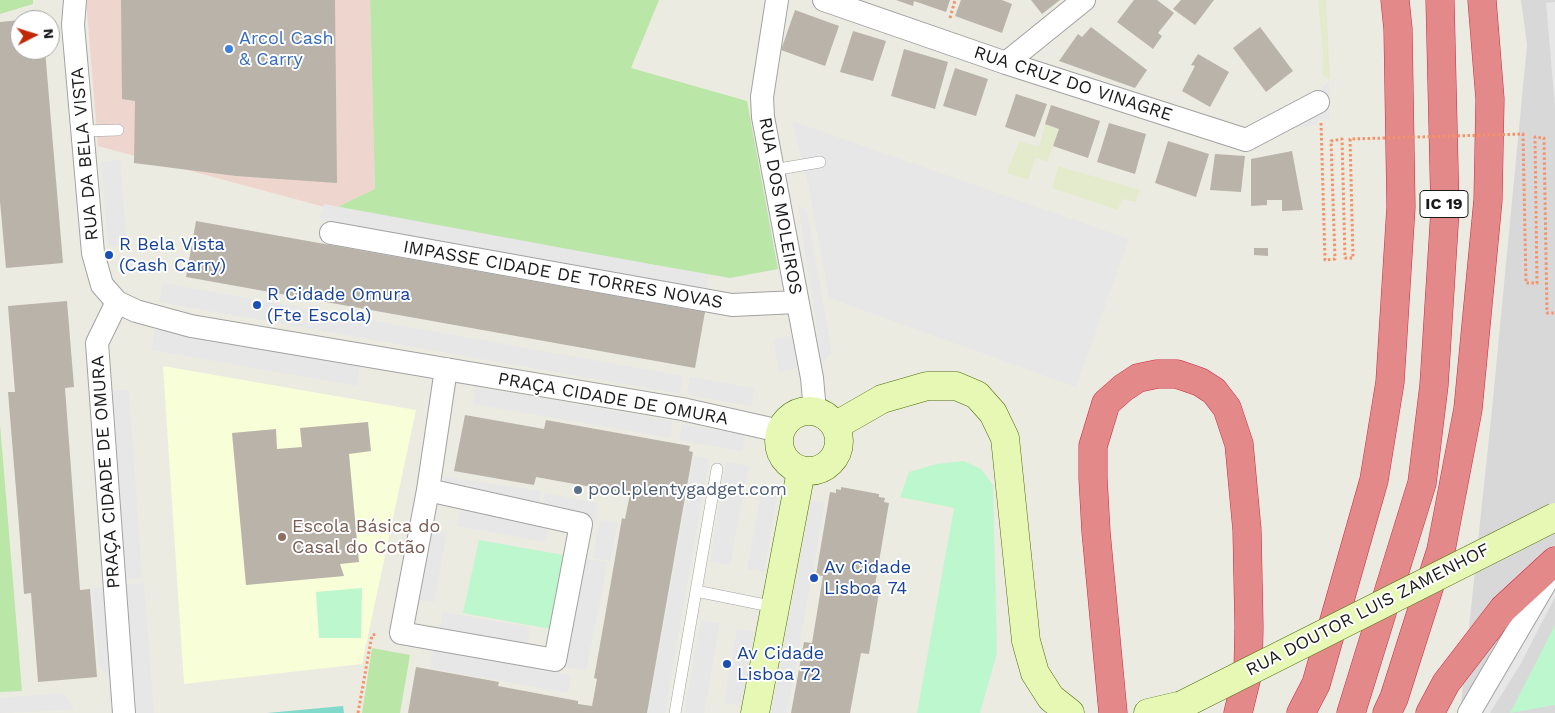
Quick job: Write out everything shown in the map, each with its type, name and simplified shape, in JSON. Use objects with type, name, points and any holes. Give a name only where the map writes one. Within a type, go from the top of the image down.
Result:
[{"type":"highway","name":"IC 19","points":[[1301,713],[1316,684],[1374,480],[1390,382],[1401,207],[1395,0]]},
{"type":"highway","name":"IC 19","points":[[1351,713],[1422,482],[1434,385],[1444,210],[1440,0]]},
{"type":"highway","points":[[1387,713],[1394,698],[1440,550],[1468,410],[1488,200],[1490,99],[1482,0]]},
{"type":"highway","points":[[1113,713],[1096,523],[1093,446],[1106,403],[1138,378],[1157,374],[1178,374],[1200,382],[1214,391],[1227,408],[1239,444],[1247,530],[1249,627],[1248,672],[1238,713]]},
{"type":"highway","points":[[1430,713],[1446,683],[1503,609],[1555,563]]},
{"type":"street","name":"RUA DA BELA VISTA","points":[[74,0],[73,25],[96,269],[102,285],[117,302]]},
{"type":"street","name":"RUA DOS MOLEIROS","points":[[777,0],[762,97],[797,302],[812,378],[825,419]]},
{"type":"street","name":"RUA CRUZ DO VINAGRE","points":[[824,0],[1006,63],[1246,140],[1320,113]]},
{"type":"street","points":[[1006,63],[1084,0]]},
{"type":"street","name":"IMPASSE CIDADE DE TORRES NOVAS","points":[[330,233],[732,304],[797,302]]},
{"type":"street","name":"PRAÇA CIDADE DE OMURA","points":[[124,713],[97,343],[117,302],[136,311],[191,326],[682,409],[780,431]]},
{"type":"street","points":[[428,490],[581,524],[554,660],[400,633],[428,490],[446,368]]},
{"type":"street","points":[[825,419],[927,386],[956,386],[976,395],[993,413],[1005,438],[1026,641],[1035,673],[1051,698],[1070,713]]},
{"type":"street","points":[[804,411],[825,419],[839,444],[833,460],[818,470],[800,471],[784,460],[778,441],[780,431],[786,422],[794,415],[804,411]]},
{"type":"street","points":[[755,713],[800,471]]},
{"type":"street","name":"RUA DOUTOR LUIS ZAMENHOF","points":[[1148,713],[1182,705],[1555,517]]},
{"type":"street","points":[[1468,713],[1555,563]]},
{"type":"lane","points":[[83,130],[118,130]]},
{"type":"lane","points":[[773,170],[820,162]]},
{"type":"lane","points":[[675,713],[717,469]]},
{"type":"lane","points":[[696,591],[775,607]]},
{"type":"path","points":[[1320,113],[1324,260],[1335,260],[1331,141],[1342,140],[1344,258],[1353,258],[1350,139],[1523,134],[1526,283],[1537,283],[1535,137],[1544,138],[1547,313],[1555,313]]},
{"type":"path","points":[[358,713],[367,659]]},
{"type":"shaded area","name":"Arcol Cash & Carry","points":[[86,0],[370,0],[375,190],[332,209],[98,146]]},
{"type":"shaded area","points":[[1318,0],[1326,0],[1330,79],[1322,75],[1323,53]]},
{"type":"shaded area","points":[[1521,0],[1555,0],[1555,713],[1460,713],[1527,45]]},
{"type":"shaded area","points":[[1555,2],[1555,106],[1546,3]]},
{"type":"shaded area","points":[[1329,81],[1330,120],[1317,120],[1317,125],[1288,128],[1287,120]]},
{"type":"shaded area","points":[[792,121],[1129,239],[1076,387],[829,298],[808,184]]},
{"type":"shaded area","points":[[1045,124],[1059,129],[1047,162],[1036,158],[1028,180],[1007,173],[1019,141],[1039,147]]},
{"type":"shaded area","points":[[120,160],[127,245],[108,246],[101,162]]},
{"type":"shaded area","points":[[1058,166],[1140,190],[1136,202],[1122,199],[1118,210],[1052,188]]},
{"type":"shaded area","points":[[324,204],[709,275],[705,292],[519,260],[319,220]]},
{"type":"shaded area","points":[[798,205],[807,211],[832,353],[822,363]]},
{"type":"shaded area","points":[[163,283],[683,376],[680,394],[159,302]]},
{"type":"shaded area","points":[[154,329],[360,366],[357,386],[152,350]]},
{"type":"shaded area","points":[[791,336],[797,368],[779,372],[773,339]]},
{"type":"shaded area","name":"Escola Básica do Casal do Cotão","points":[[163,366],[416,410],[362,664],[184,684]]},
{"type":"shaded area","points":[[690,377],[754,388],[752,406],[687,395]]},
{"type":"shaded area","points":[[476,387],[673,421],[670,438],[473,404]]},
{"type":"shaded area","points":[[129,390],[142,578],[125,580],[110,391]]},
{"type":"shaded area","points":[[682,424],[746,435],[742,451],[679,440]]},
{"type":"shaded area","points":[[694,456],[709,459],[665,713],[648,713]]},
{"type":"shaded area","points":[[964,461],[981,469],[993,485],[997,653],[980,713],[917,713],[954,508],[900,497],[909,472],[937,464]]},
{"type":"shaded area","points":[[726,462],[749,466],[730,565],[710,562]]},
{"type":"shaded area","points":[[442,476],[541,491],[539,506],[447,485]]},
{"type":"shaded area","points":[[762,488],[778,491],[764,572],[747,569]]},
{"type":"shaded area","points":[[544,493],[598,503],[595,521],[541,511]]},
{"type":"shaded area","points":[[811,500],[825,503],[787,713],[771,713]]},
{"type":"shaded area","points":[[461,508],[549,523],[545,542],[457,526]]},
{"type":"shaded area","points":[[600,520],[618,523],[610,561],[593,558]]},
{"type":"shaded area","points":[[430,529],[447,532],[434,602],[417,599]]},
{"type":"shaded area","points":[[479,540],[569,556],[556,630],[463,613]]},
{"type":"shaded area","points":[[569,556],[608,562],[586,670],[550,665]]},
{"type":"shaded area","points":[[1555,582],[1555,597],[1520,665],[1490,713],[1480,713]]},
{"type":"shaded area","points":[[144,583],[154,713],[136,713],[125,585]]},
{"type":"shaded area","points":[[105,587],[112,677],[99,667],[92,588]]},
{"type":"shaded area","points":[[362,588],[361,638],[319,638],[316,592]]},
{"type":"shaded area","points":[[443,612],[530,627],[527,646],[439,630]]},
{"type":"shaded area","points":[[701,620],[720,623],[704,713],[684,713]]},
{"type":"shaded area","points":[[1555,625],[1555,705],[1510,713]]},
{"type":"shaded area","points":[[737,629],[754,632],[741,706],[724,703]]},
{"type":"shaded area","points":[[433,650],[571,675],[568,693],[430,668]]},
{"type":"shaded area","points":[[64,693],[74,710],[0,713],[0,698]]},
{"type":"shaded area","points":[[343,706],[344,713],[267,713]]},
{"type":"green space","points":[[0,0],[33,0],[33,4],[0,14]]},
{"type":"green space","points":[[370,0],[659,0],[631,68],[747,101],[778,269],[730,278],[333,209],[375,189]]},
{"type":"green space","points":[[0,424],[22,691],[0,692]]},
{"type":"green space","points":[[372,648],[410,655],[400,713],[362,713]]},
{"type":"building","name":"Arcol Cash & Carry","points":[[121,0],[335,0],[337,183],[236,176],[134,163],[135,101],[122,99]]},
{"type":"building","points":[[896,0],[950,0],[946,12],[914,1],[913,6]]},
{"type":"building","points":[[961,0],[1002,0],[1012,4],[1002,33],[955,16]]},
{"type":"building","points":[[1031,0],[1060,0],[1042,14]]},
{"type":"building","points":[[1134,0],[1157,0],[1174,13],[1158,33],[1162,36],[1153,49],[1117,22]]},
{"type":"building","points":[[1181,0],[1214,0],[1195,25],[1173,9]]},
{"type":"building","points":[[795,10],[839,26],[825,66],[781,50]]},
{"type":"building","points":[[10,21],[10,60],[46,60],[63,263],[6,268],[0,201],[0,22]]},
{"type":"building","points":[[1091,27],[1147,70],[1135,88],[1059,61],[1078,34],[1082,37]]},
{"type":"building","points":[[1260,27],[1293,71],[1266,92],[1233,48]]},
{"type":"building","points":[[853,31],[886,41],[873,81],[840,72]]},
{"type":"building","points":[[904,49],[948,62],[935,109],[891,96]]},
{"type":"building","points":[[1198,54],[1229,72],[1210,107],[1182,91],[1195,66],[1191,65]]},
{"type":"building","points":[[955,68],[988,79],[976,116],[943,106]]},
{"type":"building","points":[[1016,94],[1047,104],[1035,137],[1005,127]]},
{"type":"building","points":[[1051,105],[1100,121],[1088,158],[1053,146],[1059,129],[1045,124]]},
{"type":"building","points":[[1109,123],[1146,134],[1135,174],[1097,162]]},
{"type":"building","points":[[1168,141],[1209,154],[1196,197],[1155,183]]},
{"type":"building","points":[[1292,151],[1303,210],[1282,211],[1282,200],[1267,200],[1267,205],[1251,206],[1251,159]]},
{"type":"building","points":[[1215,154],[1245,156],[1241,192],[1210,190]]},
{"type":"building","points":[[196,221],[705,312],[695,368],[186,277]]},
{"type":"building","points":[[1254,248],[1268,248],[1268,256],[1254,255]]},
{"type":"building","points":[[67,301],[74,387],[65,388],[80,590],[90,589],[97,677],[38,682],[31,593],[24,594],[8,392],[15,392],[8,306]]},
{"type":"building","points":[[465,415],[544,429],[546,420],[690,446],[689,451],[693,452],[647,713],[408,713],[416,667],[499,682],[498,686],[578,701],[578,704],[592,706],[597,679],[594,678],[622,518],[625,519],[630,494],[536,477],[534,485],[454,471]]},
{"type":"building","points":[[368,422],[371,451],[349,454],[359,562],[340,564],[344,576],[246,585],[232,433],[276,429],[277,449],[302,447],[300,428]]},
{"type":"building","points":[[841,487],[879,494],[879,497],[885,498],[884,502],[889,503],[875,585],[880,586],[869,654],[861,653],[850,713],[791,713],[804,642],[812,643],[823,576],[816,575],[830,492],[836,493],[836,489],[841,490]]},
{"type":"place","name":"Arcol Cash & Carry","points":[[229,49]]},
{"type":"place","name":"R Bela Vista (Cash Carry)","points":[[109,255]]},
{"type":"place","name":"R Cidade Omura (Fte Escola)","points":[[257,305]]},
{"type":"place","name":"pool.plentygadget.com","points":[[578,490]]},
{"type":"place","name":"Escola Básica do Casal do Cotão","points":[[282,537]]},
{"type":"place","name":"Av Cidade Lisboa 74","points":[[814,578]]},
{"type":"place","name":"Av Cidade Lisboa 72","points":[[727,664]]}]
